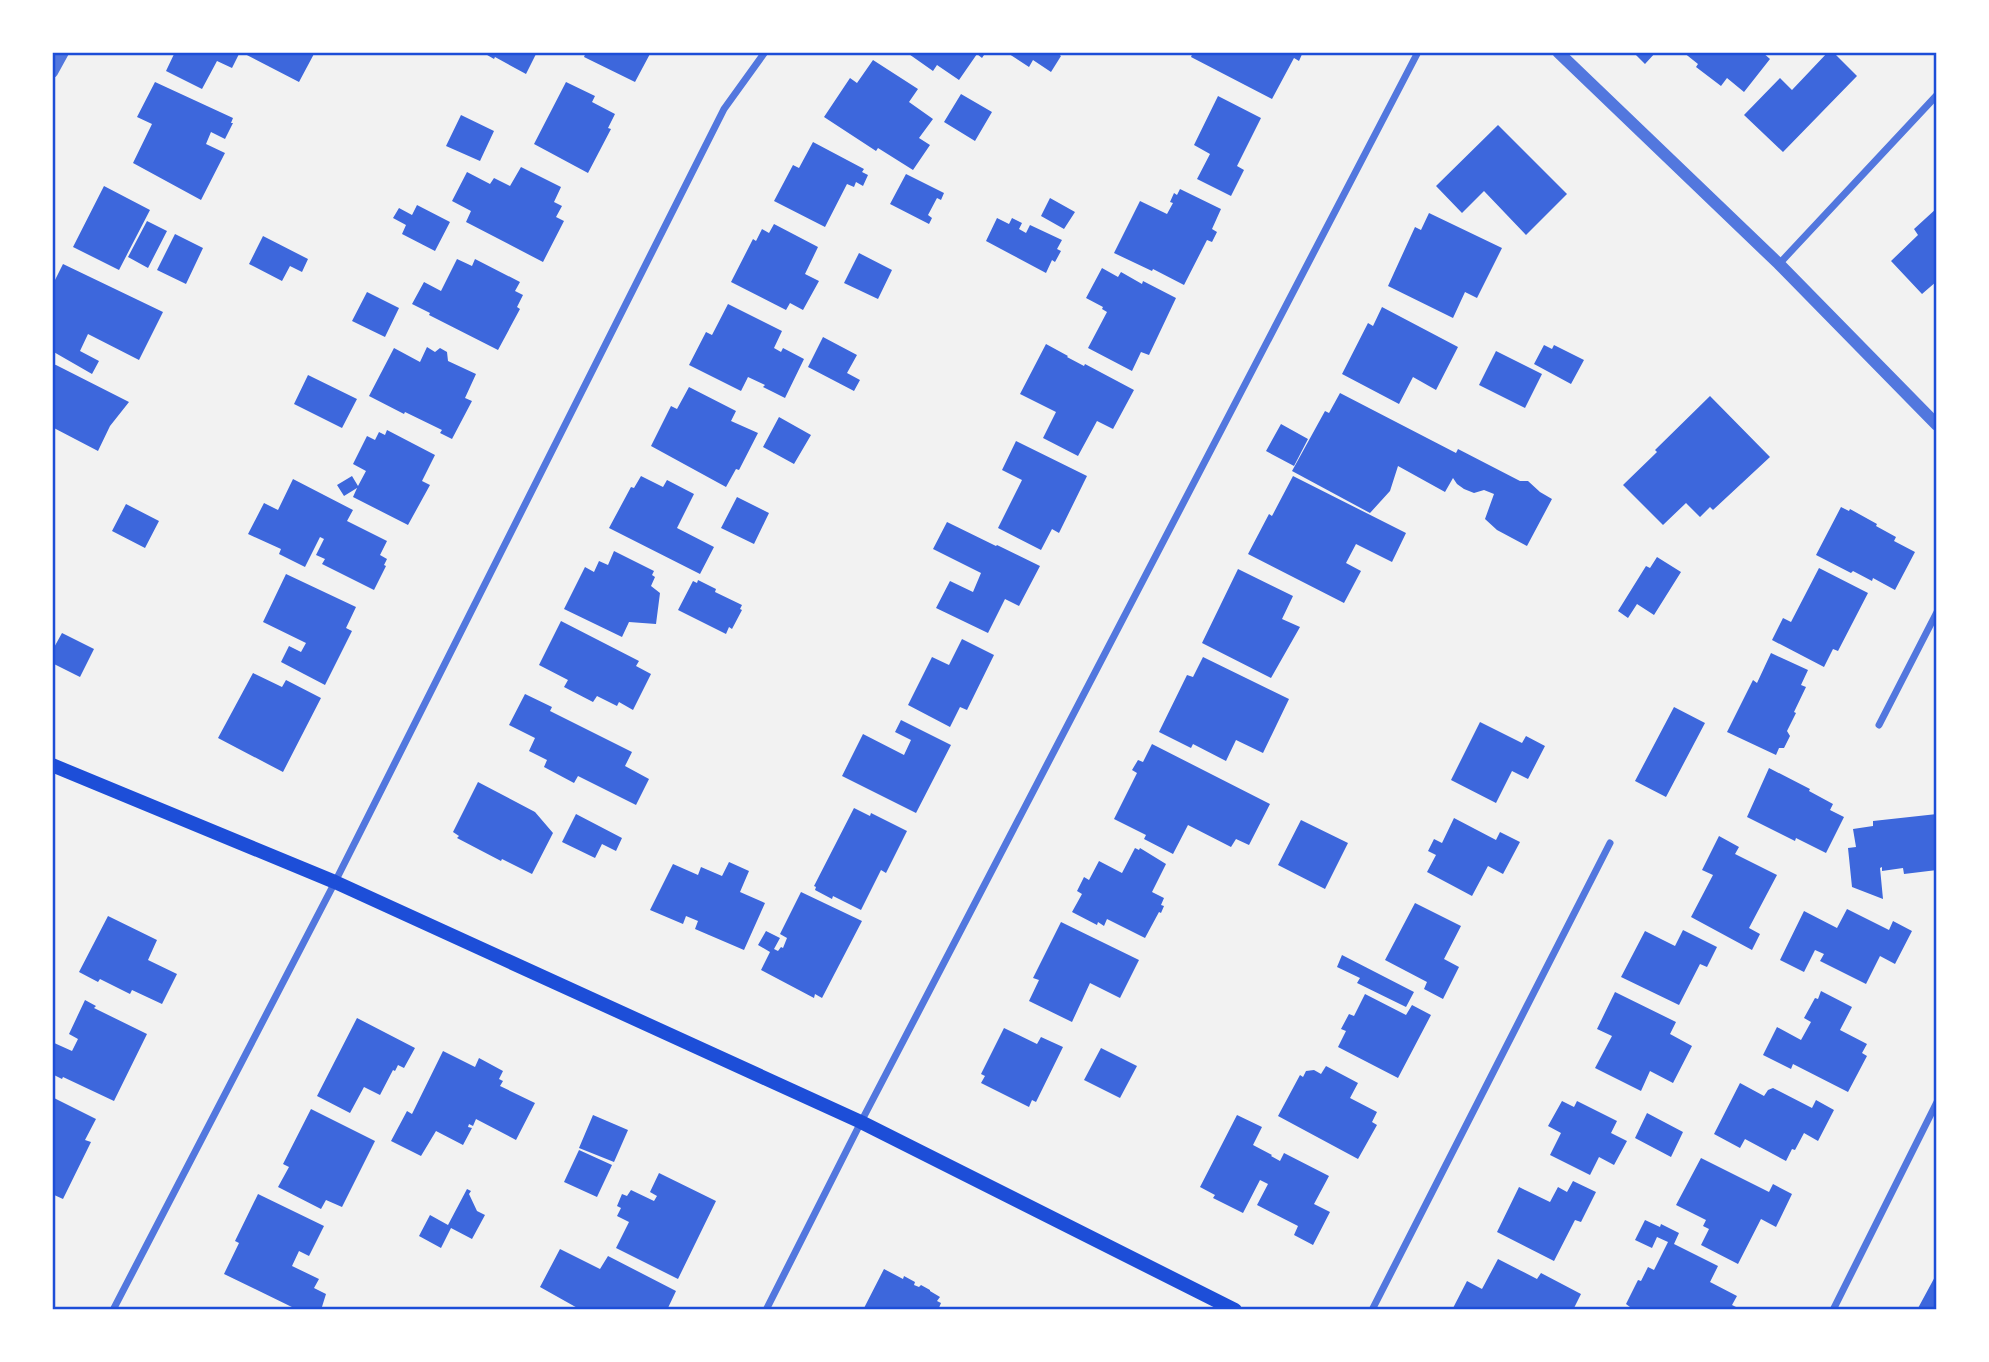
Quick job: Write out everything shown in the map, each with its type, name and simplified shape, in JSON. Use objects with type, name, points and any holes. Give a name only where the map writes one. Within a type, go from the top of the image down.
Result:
[{"type":"main road","points":[[52,765],[335,882],[861,1122],[1235,1310]]},
{"type":"street","points":[[52,72],[63,52]]},
{"type":"street","points":[[113,1310],[335,882],[724,109],[765,52]]},
{"type":"street","points":[[766,1310],[861,1122],[1418,52]]},
{"type":"street","points":[[1558,52],[1779,264],[1937,425]]},
{"type":"street","points":[[1779,264],[1937,95]]},
{"type":"street","points":[[1879,725],[1937,612]]},
{"type":"street","points":[[1372,1310],[1610,843]]},
{"type":"street","points":[[1833,1310],[1937,1102]]},
{"type":"building","points":[[175,52],[240,52],[232,68],[217,61],[202,89],[166,71]]},
{"type":"building","points":[[241,52],[315,52],[299,82]]},
{"type":"building","points":[[482,52],[537,52],[526,74]]},
{"type":"building","points":[[586,52],[651,52],[635,82],[584,57]]},
{"type":"building","points":[[906,52],[986,52],[982,58],[977,54],[959,80],[937,65],[933,71]]},
{"type":"building","points":[[1006,52],[1056,52],[1061,56],[1051,72],[1033,60],[1029,67]]},
{"type":"building","points":[[1193,52],[1303,52],[1299,61],[1294,58],[1272,99],[1191,57]]},
{"type":"building","points":[[1633,52],[1656,52],[1645,64]]},
{"type":"building","points":[[1683,52],[1762,52],[1770,59],[1744,92],[1727,78],[1721,86],[1696,67],[1698,64]]},
{"type":"building","points":[[1828,52],[1833,52],[1857,76],[1783,152],[1744,115],[1780,78],[1792,90]]},
{"type":"building","points":[[873,60],[918,89],[909,102],[933,119],[919,138],[930,145],[913,170],[878,148],[876,151],[824,117],[850,78],[857,83]]},
{"type":"building","points":[[155,82],[233,118],[225,139],[211,132],[206,144],[225,153],[201,200],[133,163],[152,124],[137,117]]},
{"type":"building","points":[[566,82],[595,96],[592,102],[615,114],[608,128],[611,129],[588,173],[534,144]]},
{"type":"building","points":[[961,94],[992,112],[975,141],[944,122]]},
{"type":"building","points":[[1218,96],[1261,118],[1237,166],[1244,170],[1231,196],[1197,179],[1210,154],[1194,145]]},
{"type":"building","points":[[461,115],[494,131],[480,161],[446,146]]},
{"type":"building","points":[[1498,125],[1567,194],[1526,235],[1484,191],[1462,213],[1436,186]]},
{"type":"building","points":[[813,142],[864,169],[862,172],[868,175],[863,186],[856,182],[854,187],[847,184],[825,227],[774,201],[793,165],[799,168]]},
{"type":"building","points":[[521,167],[561,187],[554,202],[562,206],[556,217],[564,221],[543,262],[466,222],[471,211],[452,201],[467,172],[490,184],[494,178],[510,186]]},
{"type":"building","points":[[906,174],[944,193],[941,200],[937,198],[928,215],[932,218],[929,224],[890,204]]},
{"type":"building","points":[[104,186],[150,210],[119,270],[73,247]]},
{"type":"building","points":[[1180,189],[1221,209],[1212,229],[1217,232],[1212,242],[1207,240],[1184,285],[1114,253],[1140,201],[1167,214],[1173,203],[1170,202],[1174,193],[1177,195]]},
{"type":"building","points":[[1050,198],[1075,212],[1064,229],[1041,216]]},
{"type":"building","points":[[417,205],[450,222],[435,251],[402,234],[406,225],[393,218],[399,208],[412,215]]},
{"type":"building","points":[[1937,208],[1937,281],[1922,294],[1891,261],[1918,235],[1914,229]]},
{"type":"building","points":[[1429,213],[1502,248],[1477,298],[1465,292],[1453,318],[1388,286],[1415,227],[1421,230]]},
{"type":"building","points":[[997,218],[1009,224],[1012,218],[1022,223],[1019,229],[1026,233],[1030,225],[1062,240],[1057,249],[1061,251],[1055,262],[1052,260],[1046,273],[986,241]]},
{"type":"building","points":[[147,221],[167,231],[148,268],[128,257]]},
{"type":"building","points":[[774,224],[818,247],[805,274],[819,281],[803,310],[790,303],[786,310],[731,282],[753,239],[756,241],[762,229],[769,233]]},
{"type":"building","points":[[175,234],[203,248],[186,284],[157,270]]},
{"type":"building","points":[[263,236],[308,259],[302,272],[290,266],[282,281],[249,264]]},
{"type":"building","points":[[859,253],[892,270],[878,299],[844,283]]},
{"type":"building","points":[[457,259],[472,266],[475,259],[520,282],[515,291],[523,295],[517,307],[520,309],[498,350],[412,304],[424,282],[441,291]]},
{"type":"building","points":[[63,264],[163,312],[139,360],[88,334],[80,351],[99,361],[92,374],[52,351],[52,286]]},
{"type":"building","points":[[1102,268],[1118,277],[1121,272],[1176,298],[1149,355],[1141,352],[1132,371],[1088,348],[1107,312],[1086,298]]},
{"type":"building","points":[[367,292],[399,308],[385,337],[352,321]]},
{"type":"building","points":[[728,304],[782,331],[774,348],[781,352],[783,348],[804,359],[785,398],[748,377],[741,391],[689,365],[706,332],[712,335]]},
{"type":"building","points":[[1382,307],[1458,347],[1436,390],[1413,377],[1399,404],[1342,374],[1368,323],[1373,326]]},
{"type":"building","points":[[823,337],[857,355],[847,373],[860,380],[854,391],[808,367]]},
{"type":"building","points":[[1046,344],[1134,390],[1113,429],[1097,421],[1078,456],[1043,438],[1056,412],[1020,394]]},
{"type":"building","points":[[1544,345],[1552,349],[1554,345],[1584,360],[1571,384],[1534,364]]},
{"type":"building","points":[[427,347],[435,352],[440,348],[447,352],[448,361],[476,374],[465,398],[472,401],[452,439],[440,433],[442,430],[369,396],[394,348],[420,362]]},
{"type":"building","points":[[1496,351],[1542,374],[1525,408],[1479,385]]},
{"type":"building","points":[[52,364],[129,402],[110,426],[98,451],[52,427]]},
{"type":"building","points":[[308,375],[357,399],[342,428],[294,404]]},
{"type":"building","points":[[689,387],[736,411],[731,421],[758,433],[739,470],[736,469],[726,487],[651,446],[671,406],[677,409]]},
{"type":"building","points":[[1340,393],[1456,453],[1458,449],[1520,481],[1528,481],[1552,499],[1527,546],[1497,530],[1485,519],[1494,494],[1484,490],[1474,493],[1457,484],[1453,478],[1445,492],[1398,466],[1390,491],[1370,513],[1292,471],[1325,411],[1329,413]]},
{"type":"building","points":[[1710,396],[1770,457],[1713,510],[1710,507],[1700,517],[1686,503],[1663,525],[1623,485]]},
{"type":"building","points":[[779,417],[811,435],[794,464],[763,447]]},
{"type":"building","points":[[1281,424],[1308,439],[1294,466],[1266,451]]},
{"type":"building","points":[[387,430],[435,455],[422,481],[430,485],[408,525],[353,497],[357,488],[344,496],[337,485],[352,476],[358,486],[366,471],[353,464],[367,436],[375,440],[379,432],[385,435]]},
{"type":"building","points":[[1016,441],[1087,476],[1059,533],[1052,529],[1041,550],[998,528],[1022,480],[1002,470]]},
{"type":"building","points":[[641,476],[663,487],[667,480],[694,494],[677,528],[714,547],[700,574],[609,528],[631,487],[634,488]]},
{"type":"building","points":[[1293,476],[1406,533],[1392,562],[1356,544],[1346,563],[1361,571],[1344,603],[1248,554]]},
{"type":"building","points":[[293,479],[353,510],[347,521],[387,541],[380,555],[387,559],[384,565],[386,566],[374,590],[322,564],[325,559],[316,555],[324,539],[320,537],[305,567],[279,554],[281,549],[248,534],[264,503],[278,510]]},
{"type":"building","points":[[737,497],[769,513],[754,544],[721,528]]},
{"type":"building","points":[[126,504],[159,521],[145,548],[112,531]]},
{"type":"building","points":[[1841,507],[1877,524],[1876,526],[1896,537],[1894,541],[1915,552],[1895,590],[1873,578],[1872,581],[1853,571],[1851,573],[1816,555]]},
{"type":"building","points":[[947,522],[1040,566],[1019,606],[1005,599],[988,633],[936,608],[950,581],[973,592],[981,573],[933,549]]},
{"type":"building","points":[[614,551],[654,571],[652,575],[655,577],[651,586],[660,593],[656,624],[629,622],[622,637],[564,609],[585,567],[594,572],[599,561],[608,565]]},
{"type":"building","points":[[1657,557],[1681,572],[1654,615],[1637,604],[1628,618],[1618,611],[1646,566],[1650,568]]},
{"type":"building","points":[[1819,568],[1868,593],[1838,651],[1833,649],[1824,667],[1772,640],[1783,618],[1791,622]]},
{"type":"building","points":[[1238,569],[1293,596],[1282,619],[1300,627],[1271,678],[1202,643]]},
{"type":"building","points":[[286,574],[356,607],[346,628],[352,631],[325,685],[281,662],[289,646],[301,652],[306,643],[263,622]]},
{"type":"building","points":[[698,580],[742,605],[732,629],[729,627],[726,634],[678,610],[693,581],[697,583]]},
{"type":"building","points":[[561,621],[639,661],[636,666],[651,674],[633,710],[619,702],[617,706],[597,696],[593,702],[564,687],[568,680],[539,665]]},
{"type":"building","points":[[62,633],[94,649],[80,677],[52,663],[52,651]]},
{"type":"building","points":[[962,639],[994,655],[967,710],[960,707],[950,727],[908,705],[932,657],[949,665]]},
{"type":"building","points":[[1771,653],[1808,670],[1801,685],[1806,687],[1787,731],[1790,736],[1784,748],[1779,748],[1776,755],[1727,732],[1753,680],[1757,683]]},
{"type":"building","points":[[1203,657],[1289,699],[1263,753],[1236,740],[1226,761],[1193,744],[1191,748],[1159,732],[1187,675],[1193,677]]},
{"type":"building","points":[[253,673],[282,687],[286,680],[321,698],[283,772],[218,738]]},
{"type":"building","points":[[525,694],[552,707],[550,711],[632,752],[625,766],[649,779],[636,805],[578,776],[574,783],[544,767],[547,760],[529,751],[535,738],[509,725]]},
{"type":"building","points":[[1674,707],[1705,723],[1666,797],[1635,781]]},
{"type":"building","points":[[901,720],[951,745],[916,813],[842,776],[863,734],[904,755],[911,740],[895,732]]},
{"type":"building","points":[[1480,722],[1522,743],[1526,736],[1545,746],[1528,779],[1512,771],[1496,803],[1451,780]]},
{"type":"building","points":[[1152,744],[1270,804],[1249,845],[1236,839],[1231,847],[1188,825],[1173,854],[1144,839],[1146,835],[1114,819],[1137,773],[1132,770],[1138,760],[1143,762]]},
{"type":"building","points":[[1769,768],[1833,804],[1830,810],[1844,817],[1826,853],[1747,817]]},
{"type":"building","points":[[478,782],[535,812],[553,833],[532,874],[457,838],[459,836],[453,832]]},
{"type":"building","points":[[854,808],[870,816],[871,813],[907,831],[886,873],[881,870],[861,910],[833,896],[832,899],[815,890],[814,886]]},
{"type":"building","points":[[576,814],[622,838],[616,851],[602,844],[595,858],[562,842]]},
{"type":"building","points":[[1937,814],[1937,870],[1904,874],[1903,868],[1882,871],[1882,867],[1880,868],[1883,899],[1852,887],[1848,848],[1856,847],[1853,829],[1873,826],[1873,821]]},
{"type":"building","points":[[1454,818],[1496,840],[1500,832],[1520,842],[1503,874],[1488,866],[1472,896],[1427,872],[1436,855],[1428,851],[1434,839],[1442,843]]},
{"type":"building","points":[[1301,820],[1348,843],[1325,889],[1278,865]]},
{"type":"building","points":[[1719,836],[1739,847],[1735,854],[1777,875],[1749,928],[1760,934],[1752,950],[1691,917],[1713,875],[1702,870]]},
{"type":"building","points":[[1135,848],[1140,848],[1166,864],[1152,892],[1164,898],[1161,905],[1164,906],[1145,938],[1107,919],[1104,926],[1098,922],[1097,925],[1072,912],[1082,894],[1077,891],[1084,877],[1089,880],[1099,861],[1122,873]]},
{"type":"building","points":[[729,862],[749,871],[740,892],[765,903],[744,950],[695,929],[698,921],[686,916],[683,924],[650,910],[673,864],[698,875],[701,867],[722,876]]},
{"type":"building","points":[[801,892],[862,921],[822,998],[815,994],[814,998],[761,970],[770,952],[758,945],[766,931],[780,938],[774,949],[778,951],[783,948],[787,938],[780,934]]},
{"type":"building","points":[[1415,903],[1461,926],[1444,959],[1459,967],[1443,999],[1424,989],[1427,982],[1385,960]]},
{"type":"building","points":[[1847,909],[1889,930],[1893,921],[1912,931],[1895,964],[1880,956],[1866,984],[1820,961],[1824,954],[1815,950],[1804,972],[1780,960],[1804,911],[1837,928]]},
{"type":"building","points":[[108,916],[157,940],[148,960],[177,974],[162,1004],[132,990],[130,994],[100,979],[98,982],[79,972]]},
{"type":"building","points":[[1061,922],[1139,960],[1120,998],[1090,983],[1072,1022],[1029,1001],[1039,980],[1033,978]]},
{"type":"building","points":[[1683,930],[1717,947],[1707,967],[1700,964],[1679,1005],[1621,977],[1645,931],[1675,946]]},
{"type":"building","points":[[1342,955],[1414,992],[1406,1007],[1357,983],[1360,978],[1337,967]]},
{"type":"building","points":[[1821,991],[1852,1007],[1840,1030],[1867,1044],[1862,1053],[1867,1056],[1848,1092],[1793,1064],[1791,1069],[1763,1055],[1777,1027],[1801,1040],[1811,1022],[1804,1018]]},
{"type":"building","points":[[1615,992],[1676,1022],[1670,1034],[1692,1046],[1673,1083],[1650,1071],[1641,1091],[1595,1068],[1612,1036],[1597,1029]]},
{"type":"building","points":[[1365,994],[1406,1015],[1412,1005],[1431,1015],[1398,1078],[1338,1047],[1346,1031],[1341,1029],[1349,1014],[1354,1016]]},
{"type":"building","points":[[85,1000],[96,1006],[94,1008],[147,1034],[114,1101],[52,1074],[52,1042],[72,1051],[78,1039],[69,1034]]},
{"type":"building","points":[[357,1018],[415,1048],[404,1068],[398,1065],[395,1071],[393,1070],[380,1095],[364,1087],[350,1113],[317,1096]]},
{"type":"building","points":[[1004,1028],[1037,1044],[1041,1037],[1063,1047],[1036,1102],[1032,1100],[1029,1107],[981,1083],[985,1076],[981,1074]]},
{"type":"building","points":[[1101,1048],[1137,1066],[1120,1098],[1084,1080]]},
{"type":"building","points":[[443,1051],[475,1067],[479,1058],[503,1071],[499,1079],[503,1081],[500,1086],[535,1103],[516,1140],[476,1119],[473,1126],[469,1124],[468,1127],[472,1128],[463,1145],[436,1131],[421,1156],[391,1141],[407,1111],[412,1114]]},
{"type":"building","points":[[1326,1066],[1358,1083],[1350,1098],[1377,1112],[1372,1122],[1377,1125],[1358,1159],[1278,1116],[1300,1075],[1303,1077],[1306,1071],[1314,1070],[1321,1074]]},
{"type":"building","points":[[1740,1083],[1764,1096],[1773,1088],[1812,1108],[1816,1100],[1834,1110],[1818,1141],[1804,1133],[1786,1161],[1745,1139],[1740,1148],[1714,1134]]},
{"type":"building","points":[[52,1097],[96,1119],[85,1140],[91,1142],[63,1199],[52,1194]]},
{"type":"building","points":[[1562,1101],[1574,1107],[1577,1101],[1617,1121],[1611,1133],[1627,1141],[1614,1165],[1599,1157],[1590,1175],[1550,1155],[1561,1133],[1548,1126]]},
{"type":"building","points":[[311,1109],[375,1141],[342,1207],[326,1200],[321,1209],[278,1187],[289,1167],[283,1164]]},
{"type":"building","points":[[1647,1113],[1683,1132],[1671,1157],[1635,1138]]},
{"type":"building","points":[[593,1115],[628,1130],[614,1162],[579,1148]]},
{"type":"building","points":[[1237,1115],[1262,1127],[1253,1145],[1280,1161],[1284,1153],[1329,1176],[1314,1204],[1330,1212],[1313,1245],[1294,1235],[1298,1226],[1257,1205],[1268,1184],[1260,1180],[1243,1213],[1213,1198],[1215,1195],[1200,1187]]},
{"type":"building","points":[[579,1150],[612,1165],[597,1197],[564,1182]]},
{"type":"building","points":[[1701,1158],[1769,1192],[1773,1184],[1792,1194],[1776,1227],[1761,1219],[1738,1264],[1701,1245],[1709,1229],[1703,1226],[1706,1220],[1676,1205]]},
{"type":"building","points":[[659,1173],[716,1201],[678,1279],[616,1248],[629,1222],[617,1216],[621,1208],[617,1206],[622,1194],[627,1196],[631,1190],[654,1201],[657,1196],[650,1192]]},
{"type":"building","points":[[1573,1181],[1596,1192],[1581,1222],[1575,1220],[1554,1261],[1497,1232],[1519,1187],[1550,1202],[1558,1187],[1567,1192]]},
{"type":"building","points":[[467,1189],[471,1191],[469,1194],[477,1211],[485,1215],[472,1239],[451,1228],[441,1248],[419,1236],[430,1215],[448,1225]]},
{"type":"building","points":[[258,1194],[324,1226],[309,1256],[299,1251],[292,1266],[319,1279],[314,1288],[326,1294],[321,1310],[298,1310],[224,1274],[239,1243],[235,1241]]},
{"type":"building","points":[[1645,1220],[1679,1233],[1674,1244],[1718,1266],[1710,1282],[1737,1296],[1732,1305],[1736,1307],[1735,1310],[1634,1310],[1626,1304],[1648,1267],[1654,1270],[1668,1242],[1657,1237],[1652,1248],[1635,1240]]},
{"type":"building","points":[[560,1249],[600,1269],[608,1256],[676,1291],[667,1310],[581,1310],[540,1287]]},
{"type":"building","points":[[1498,1259],[1537,1279],[1541,1273],[1581,1294],[1573,1310],[1452,1310],[1467,1281],[1482,1289]]},
{"type":"building","points":[[884,1269],[903,1279],[904,1276],[915,1282],[914,1285],[921,1285],[940,1297],[937,1301],[941,1303],[938,1310],[863,1310]]},
{"type":"building","points":[[1937,1273],[1937,1310],[1917,1310]]}]
